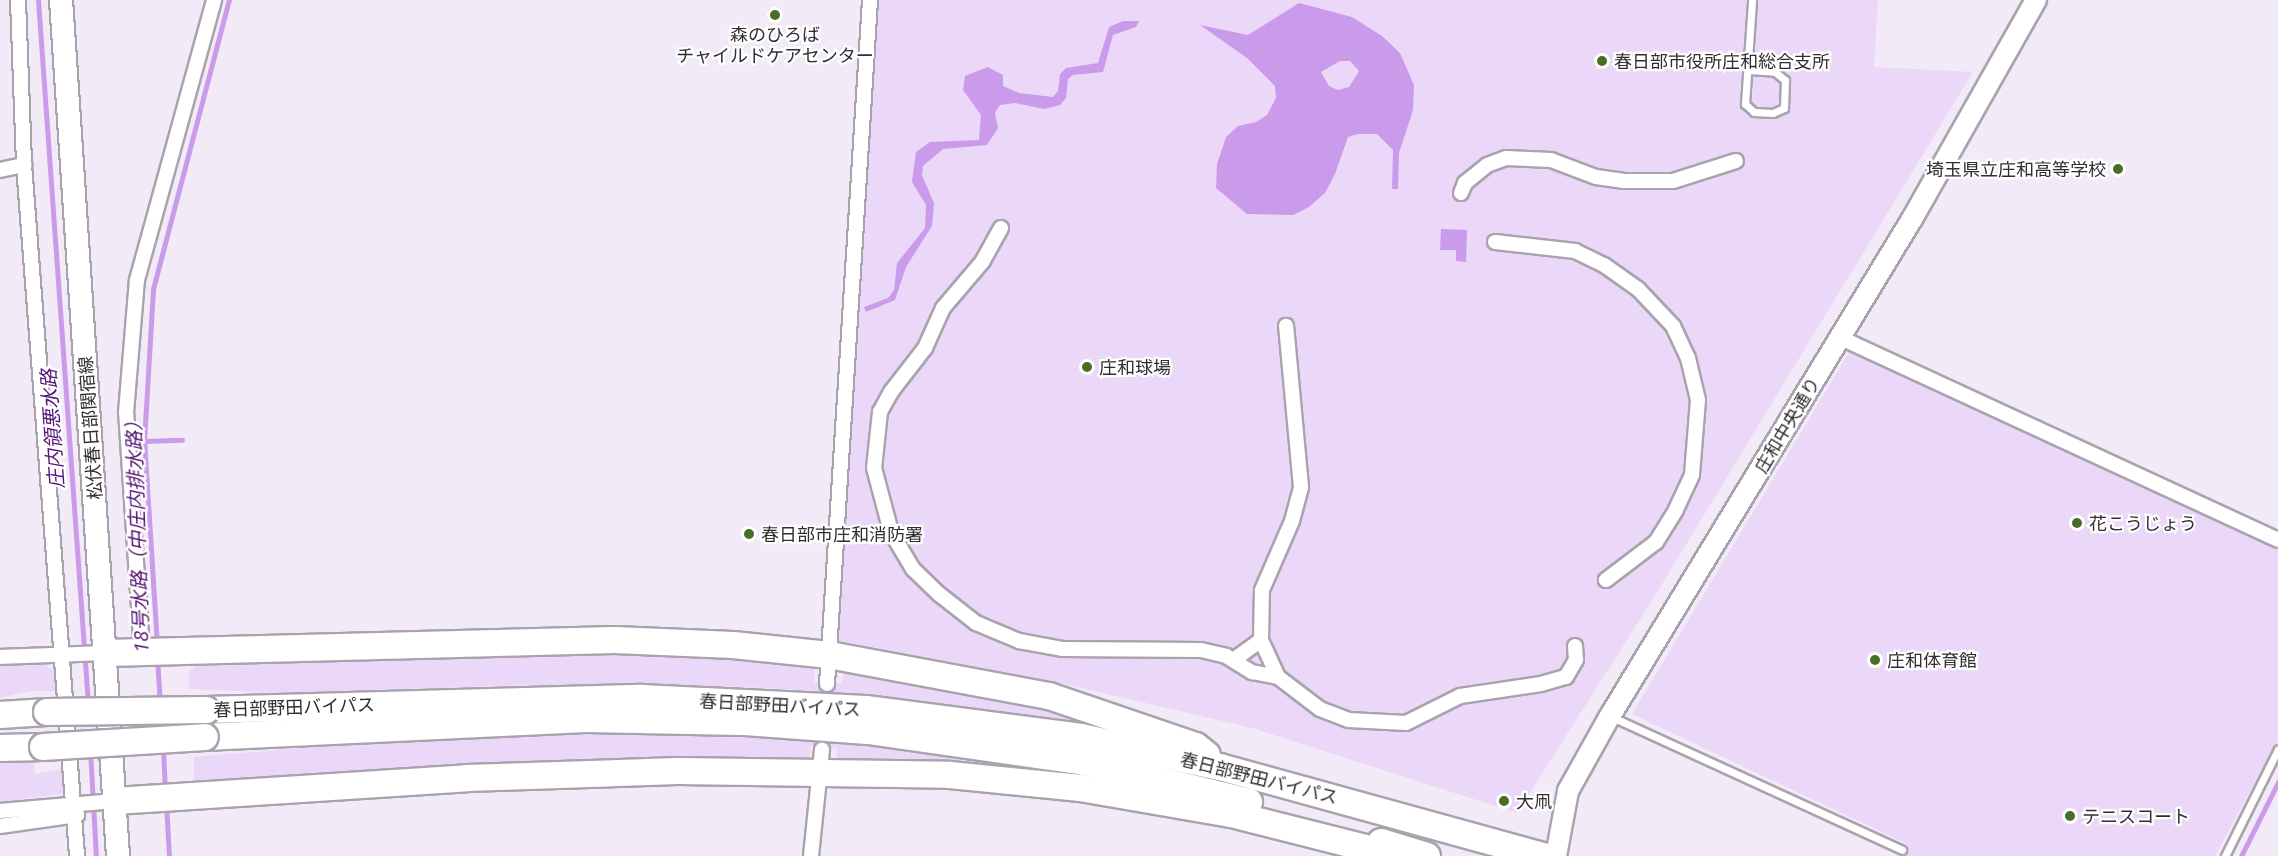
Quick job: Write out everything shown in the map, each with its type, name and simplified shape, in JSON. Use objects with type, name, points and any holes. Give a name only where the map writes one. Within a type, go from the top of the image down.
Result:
[{"type":"highway","points":[[101,654],[615,640],[733,645],[829,655],[1049,696],[1196,746],[1220,767]]},
{"type":"highway","name":"春日部野田バイパス","points":[[0,715],[642,698],[866,709],[1081,737],[1220,767],[1543,856]]},
{"type":"highway","name":"春日部野田バイパス","points":[[0,748],[586,719],[745,722],[868,731],[1080,761],[1277,808],[1427,856]]},
{"type":"highway","points":[[110,801],[491,777],[678,771],[820,762],[1080,788],[1231,814],[1396,856]]},
{"type":"main road","name":"松伏春日部関宿線","points":[[61,0],[110,801],[118,856]]},
{"type":"street","points":[[18,0],[24,165],[68,657],[77,807],[77,856]]},
{"type":"street","points":[[153,652],[126,413],[137,280],[214,0]]},
{"type":"street","points":[[827,684],[870,0]]},
{"type":"street","name":"庄和中央通り","points":[[1556,856],[1562,807],[1568,791],[1610,716],[1840,338],[2036,0]]},
{"type":"street","points":[[1461,193],[1465,183],[1487,165],[1506,158],[1551,159],[1596,177],[1623,181],[1673,181],[1736,161]]},
{"type":"street","points":[[0,170],[24,165]]},
{"type":"street","points":[[1001,228],[983,261],[943,308],[925,348],[891,392],[880,412],[874,468],[891,532],[913,569],[939,594],[976,623],[1019,641],[1063,649],[1201,650],[1233,660],[1252,672],[1278,677],[1320,709],[1349,720],[1406,723],[1460,696],[1541,684],[1566,677],[1576,660],[1575,646]]},
{"type":"street","points":[[1495,242],[1575,251],[1604,265],[1638,289],[1673,326],[1688,358],[1698,400],[1692,475],[1676,510],[1656,542],[1606,580]]},
{"type":"street","points":[[1278,677],[1261,640],[1262,590],[1292,521],[1301,487],[1286,326]]},
{"type":"street","points":[[1840,338],[2278,540]]},
{"type":"street","points":[[1233,660],[1261,640]]},
{"type":"street","points":[[0,657],[68,657],[101,654]]},
{"type":"street","points":[[811,856],[820,762]]},
{"type":"street","points":[[0,826],[110,801]]},
{"type":"street","points":[[0,812],[77,807]]},
{"type":"lane","points":[[1748,70],[1775,72],[1785,80],[1784,108],[1773,113],[1754,112],[1747,107],[1748,70],[1752,0]]},
{"type":"lane","points":[[1610,716],[1902,850]]},
{"type":"lane","points":[[2225,856],[2278,749]]},
{"type":"shaded area","points":[[879,0],[1878,0],[1874,67],[1973,72],[1653,599],[1517,813],[1252,728],[1064,684],[836,640]]},
{"type":"shaded area","points":[[1299,3],[1352,17],[1382,36],[1400,53],[1414,85],[1413,110],[1399,153],[1398,189],[1392,189],[1393,150],[1377,134],[1358,134],[1348,137],[1335,174],[1325,193],[1309,207],[1293,215],[1247,214],[1216,188],[1217,164],[1226,137],[1238,126],[1256,122],[1267,115],[1276,98],[1275,86],[1247,58],[1200,25],[1248,35]],"holes":[[[1340,61],[1350,61],[1359,71],[1349,87],[1338,90],[1329,86],[1321,72]]]},
{"type":"shaded area","points":[[1123,21],[1139,21],[1136,27],[1113,35],[1103,72],[1073,75],[1068,79],[1066,98],[1060,105],[1044,109],[1015,103],[1000,105],[995,113],[998,128],[987,145],[943,149],[923,166],[922,175],[934,203],[932,226],[906,267],[895,300],[866,312],[864,307],[888,298],[894,290],[897,263],[925,228],[926,205],[912,182],[916,152],[930,142],[979,140],[981,115],[963,90],[965,76],[988,67],[1003,75],[1003,86],[1019,93],[1053,97],[1058,91],[1060,74],[1066,68],[1098,63],[1109,27]]},
{"type":"shaded area","points":[[1441,229],[1467,230],[1466,262],[1456,261],[1456,250],[1440,250]]},
{"type":"shaded area","points":[[1851,349],[2278,546],[2278,740],[2215,856],[1904,856],[1909,845],[1632,714]]},
{"type":"shaded area","points":[[668,649],[815,664],[814,682],[842,683],[844,666],[1068,713],[1160,741],[1015,714],[837,692],[728,686],[526,685],[281,693],[189,689],[189,672],[203,660]]},
{"type":"shaded area","points":[[0,663],[42,663],[60,674],[60,691],[31,691],[0,698]]},
{"type":"shaded area","points":[[582,730],[714,732],[898,746],[1030,764],[1148,786],[836,766],[837,749],[811,746],[809,764],[207,787],[194,780],[194,757],[421,738]]},
{"type":"shaded area","points":[[33,756],[35,774],[63,769],[63,794],[0,802],[0,757]]},
{"type":"waterway","name":"庄内領悪水路","points":[[38,0],[88,705]]},
{"type":"waterway","name":"18号水路（中庄内排水路）","points":[[157,645],[144,441],[153,289],[229,0]]},
{"type":"waterway","points":[[144,441],[182,440]]},
{"type":"waterway","name":"18号水路（中庄内排水路）","points":[[157,657],[160,705]]},
{"type":"waterway","name":"18号水路（中庄内排水路）","points":[[163,747],[165,792]]},
{"type":"waterway","name":"庄内領悪水路","points":[[90,750],[96,856]]},
{"type":"waterway","points":[[2241,856],[2278,782]]},
{"type":"waterway","name":"18号水路（中庄内排水路）","points":[[166,804],[169,856]]},
{"type":"place","name":"森のひろば チャイルドケアセンター","points":[[775,15]]},
{"type":"place","name":"春日部市役所庄和総合支所","points":[[1602,61]]},
{"type":"place","name":"埼玉県立庄和高等学校","points":[[2118,169]]},
{"type":"place","name":"庄和球場","points":[[1087,367]]},
{"type":"place","name":"花こうじょう","points":[[2077,523]]},
{"type":"place","name":"春日部市庄和消防署","points":[[749,534]]},
{"type":"place","name":"庄和体育館","points":[[1875,660]]},
{"type":"place","name":"大凧","points":[[1504,801]]},
{"type":"place","name":"テニスコート","points":[[2070,816]]}]
